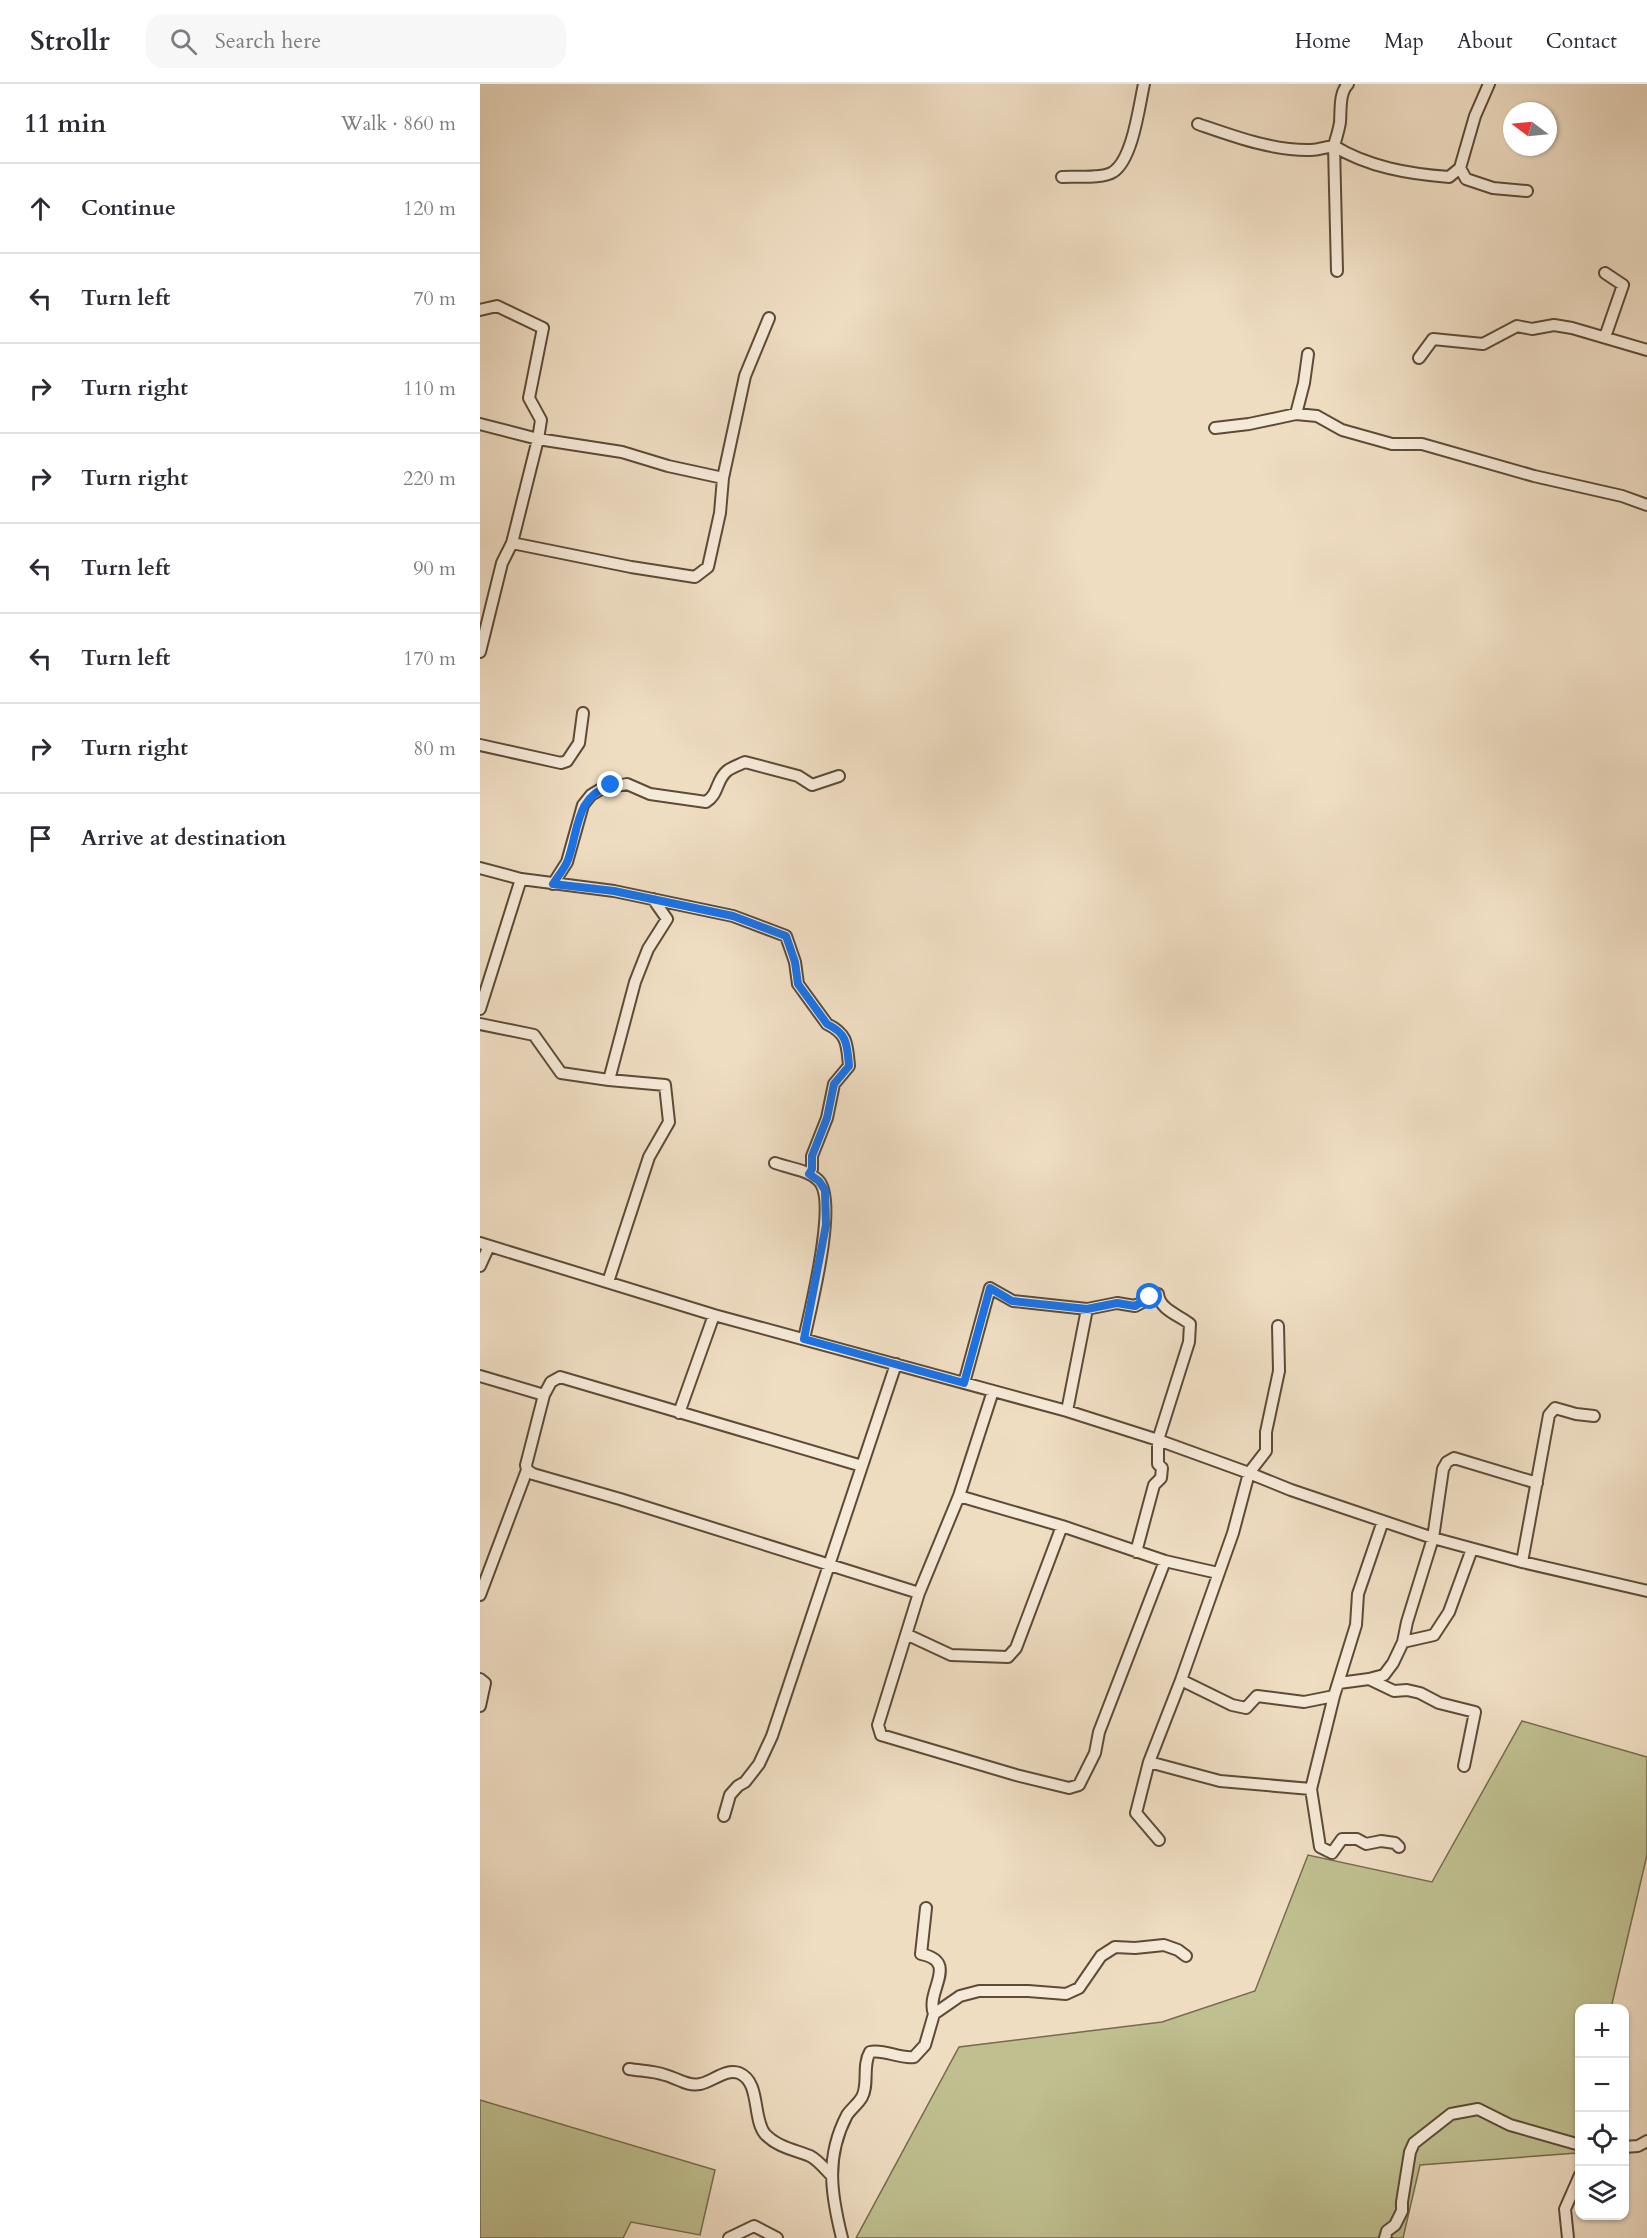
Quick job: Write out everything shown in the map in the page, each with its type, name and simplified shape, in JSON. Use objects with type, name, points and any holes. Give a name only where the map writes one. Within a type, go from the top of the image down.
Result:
[{"type":"street","points":[[1062,177],[1112,173],[1119,166],[1127,153],[1144,84]]},
{"type":"street","points":[[1337,271],[1334,146],[1340,123],[1344,88],[1348,84]]},
{"type":"street","points":[[1198,124],[1235,137],[1271,145],[1311,150],[1334,146],[1351,156],[1391,170],[1449,177],[1460,168],[1475,116],[1489,84]]},
{"type":"street","points":[[1460,168],[1466,179],[1493,188],[1527,191]]},
{"type":"street","points":[[1605,273],[1623,285],[1605,338]]},
{"type":"street","points":[[480,310],[496,306],[543,328],[529,398],[541,420],[538,439],[512,543],[502,563],[480,652]]},
{"type":"street","points":[[512,543],[631,567],[695,577],[708,567],[720,513],[723,478],[745,376],[769,318]]},
{"type":"street","points":[[1419,358],[1433,339],[1483,345],[1517,326],[1532,329],[1554,325],[1572,328],[1647,350]]},
{"type":"street","points":[[1296,414],[1308,354]]},
{"type":"street","points":[[1215,428],[1249,424],[1296,414],[1317,416],[1342,430],[1392,444],[1422,444],[1534,476],[1622,496],[1647,505]]},
{"type":"street","points":[[480,424],[538,439],[622,452],[668,466],[723,478]]},
{"type":"street","points":[[480,745],[561,763],[567,761],[579,743],[583,713]]},
{"type":"street","points":[[553,884],[567,862],[583,805],[591,795],[601,789],[627,784],[650,794],[706,802],[713,797],[720,780],[727,771],[745,762],[798,776],[812,785],[839,776]]},
{"type":"street","points":[[480,868],[521,879],[614,891],[733,916],[786,936],[795,962],[798,984],[827,1024],[834,1027],[848,1044],[849,1066],[834,1084],[827,1118],[812,1156],[812,1169],[809,1174]]},
{"type":"street","points":[[480,1009],[521,879]]},
{"type":"street","points":[[609,1080],[635,982],[648,949],[667,919],[653,899]]},
{"type":"street","points":[[480,1024],[534,1035],[561,1073],[665,1085],[669,1122],[649,1157],[608,1282]]},
{"type":"street","points":[[776,1163],[809,1174],[819,1181],[825,1190],[826,1225],[804,1339]]},
{"type":"street","points":[[480,1266],[485,1244],[714,1315],[1067,1411],[1158,1440],[1291,1490],[1433,1538],[1522,1562],[1647,1591]]},
{"type":"street","points":[[964,1383],[990,1288],[1012,1301],[1087,1309],[1117,1303],[1135,1306],[1158,1294],[1159,1300],[1167,1309],[1190,1324],[1189,1342],[1158,1440],[1158,1464],[1162,1468],[1161,1478],[1154,1485],[1136,1552]]},
{"type":"street","points":[[1067,1411],[1087,1309]]},
{"type":"street","points":[[679,1413],[714,1315]]},
{"type":"street","points":[[1159,1840],[1136,1813],[1149,1762],[1181,1680],[1233,1533],[1249,1473],[1266,1451],[1266,1432],[1279,1371],[1278,1326]]},
{"type":"street","points":[[724,1816],[730,1795],[745,1782],[759,1764],[772,1736],[896,1364]]},
{"type":"street","points":[[480,1376],[544,1395]]},
{"type":"street","points":[[480,1595],[527,1470],[526,1465],[544,1395],[550,1382],[560,1377],[862,1466]]},
{"type":"street","points":[[993,1391],[959,1496],[919,1593],[908,1635],[878,1725],[881,1735],[1016,1775],[1068,1788],[1080,1785],[1095,1753],[1099,1732],[1165,1561]]},
{"type":"street","points":[[1522,1562],[1549,1415],[1555,1408],[1594,1416]]},
{"type":"street","points":[[1339,1683],[1384,1675],[1393,1664],[1403,1642],[1433,1538],[1443,1469],[1447,1462],[1454,1458],[1537,1483]]},
{"type":"street","points":[[527,1470],[532,1474],[828,1563],[919,1593]]},
{"type":"street","points":[[959,1496],[1062,1526],[1165,1561],[1218,1573]]},
{"type":"street","points":[[1383,1521],[1358,1594],[1356,1625],[1334,1696],[1311,1789],[1320,1847],[1332,1853],[1342,1839],[1357,1839],[1366,1844],[1381,1841],[1395,1843],[1399,1847]]},
{"type":"street","points":[[908,1635],[951,1655],[1008,1658],[1016,1648],[1062,1526]]},
{"type":"street","points":[[1403,1642],[1434,1635],[1449,1612],[1472,1549]]},
{"type":"street","points":[[480,1679],[485,1683],[480,1706]]},
{"type":"street","points":[[1369,1679],[1394,1691],[1407,1690],[1433,1698],[1439,1703],[1476,1712],[1464,1766]]},
{"type":"street","points":[[1181,1680],[1232,1705],[1246,1708],[1257,1696],[1304,1701],[1334,1696]]},
{"type":"street","points":[[1149,1762],[1220,1781],[1311,1789]]},
{"type":"street","points":[[926,1908],[921,1954],[938,1961],[941,1969],[931,2007],[934,2014]]},
{"type":"street","points":[[842,2238],[833,2202],[831,2175],[834,2152],[848,2113],[863,2096],[866,2061],[870,2052],[881,2052],[905,2058],[914,2057],[925,2045],[934,2014],[960,1996],[979,1991],[1066,1994],[1079,1988],[1101,1956],[1115,1947],[1135,1948],[1164,1945],[1186,1956]]},
{"type":"street","points":[[629,2069],[664,2074],[684,2083],[700,2084],[726,2073],[736,2072],[743,2075],[754,2091],[758,2119],[765,2134],[791,2151],[812,2157],[831,2175]]},
{"type":"street","points":[[1385,2238],[1387,2231],[1395,2225],[1402,2211],[1410,2152],[1414,2143],[1451,2114],[1478,2109],[1510,2126],[1575,2144]]},
{"type":"street","points":[[1629,2147],[1638,2146],[1647,2141]]},
{"type":"street","points":[[1568,2238],[1564,2209],[1575,2186]]},
{"type":"street","points":[[729,2238],[754,2226],[777,2238]]},
{"type":"green space","points":[[1522,1721],[1647,1757],[1647,1855],[1612,2004],[1575,2004],[1575,2153],[1420,2165],[1403,2238],[856,2238],[959,2047],[1162,2022],[1255,1991],[1308,1855],[1432,1882]]},
{"type":"green space","points":[[480,2100],[715,2170],[700,2235],[631,2222],[623,2238],[480,2238]]},
{"type":"route","points":[[611,785],[591,795],[583,805],[567,862],[553,884],[614,891],[733,916],[786,936],[795,962],[798,984],[827,1024],[834,1027],[848,1044],[849,1066],[834,1084],[827,1118],[812,1156],[812,1169],[809,1174],[819,1181],[825,1190],[826,1225],[804,1339],[964,1383],[990,1288],[1012,1301],[1087,1309],[1117,1303],[1135,1306],[1150,1297]]}]
